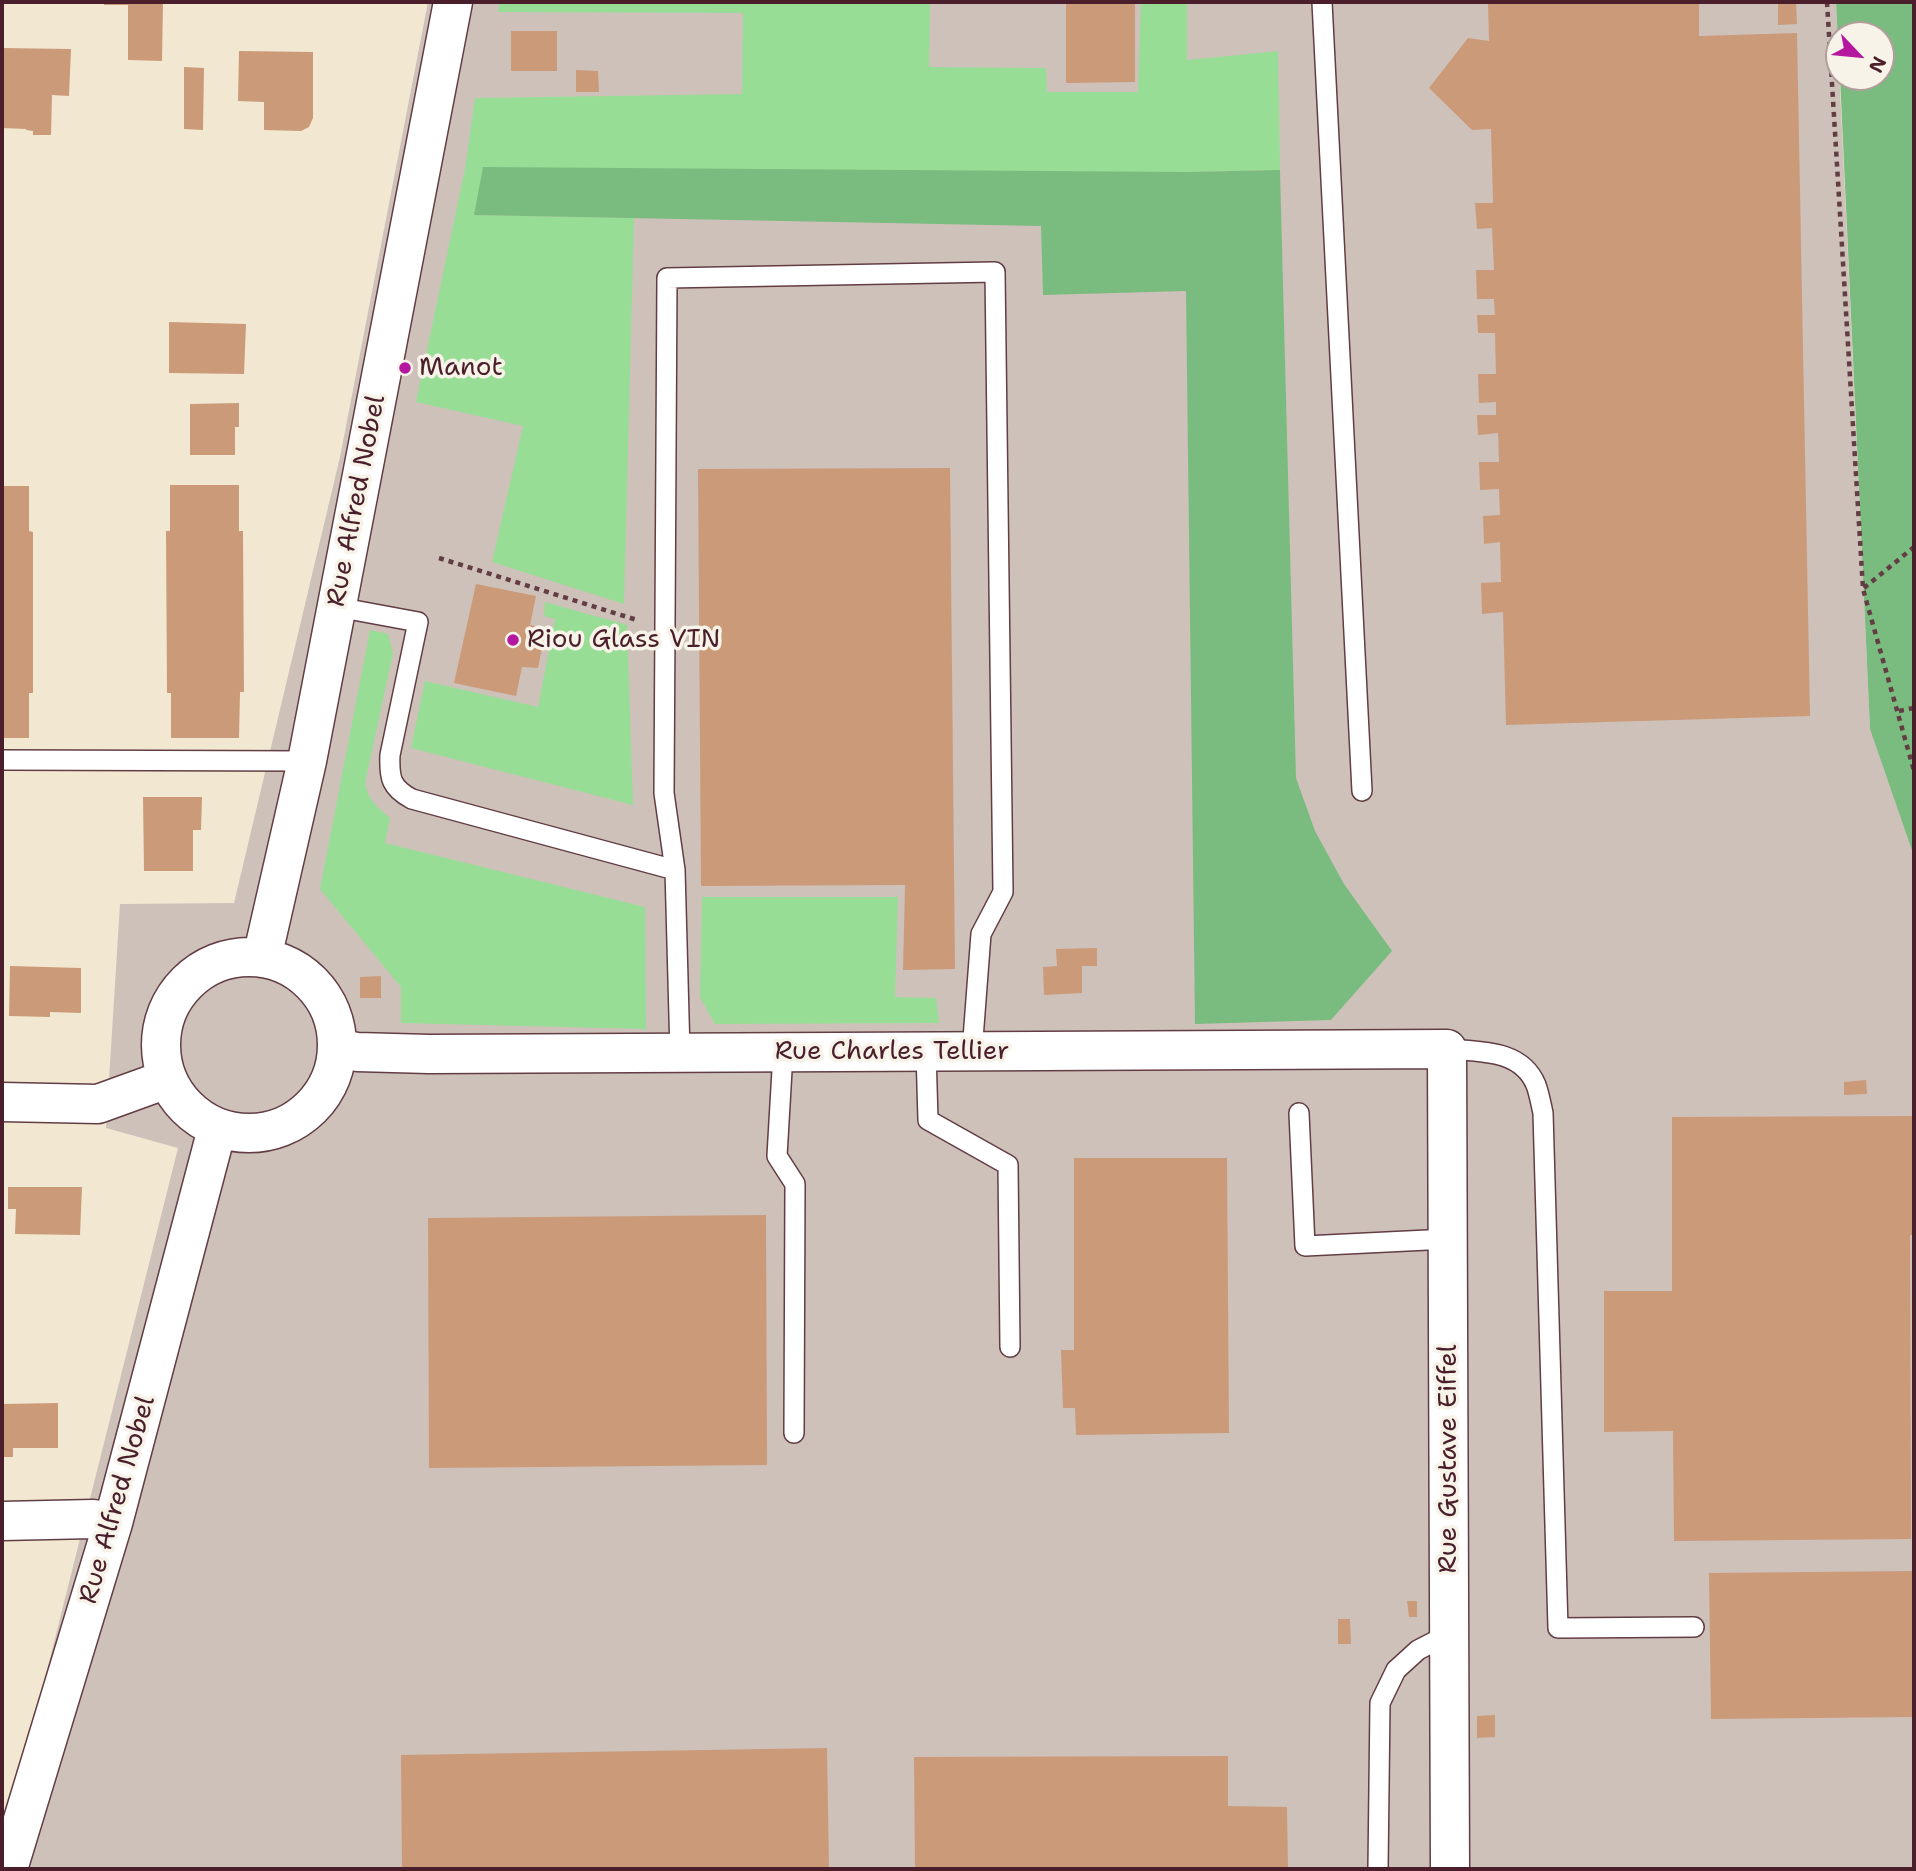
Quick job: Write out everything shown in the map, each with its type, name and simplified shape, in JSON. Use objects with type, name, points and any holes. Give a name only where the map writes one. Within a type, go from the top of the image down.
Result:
[{"type":"street","name":"Rue Alfred Nobel","points":[[262,958],[307,761],[453,2]]},
{"type":"street","points":[[235,958],[262,958],[286,965],[308,979],[325,999],[334,1023],[338,1048],[330,1081],[311,1109],[283,1128],[250,1134],[217,1129],[196,1117],[178,1100],[167,1079],[160,1053],[162,1026],[172,1001],[188,981],[210,966],[235,958]]},
{"type":"street","name":"Rue Charles Tellier","points":[[338,1048],[357,1052],[429,1054],[1447,1049]]},
{"type":"street","name":"Rue Gustave Eiffel","points":[[1447,1049],[1450,1869]]},
{"type":"street","points":[[2,1102],[99,1104],[167,1079]]},
{"type":"street","name":"Rue Alfred Nobel","points":[[8,1869],[113,1523],[217,1129]]},
{"type":"street","points":[[2,1521],[93,1520],[113,1523]]},
{"type":"lane","points":[[1322,2],[1362,791]]},
{"type":"lane","points":[[680,1053],[675,870],[664,793],[667,278],[995,272],[1003,892],[981,934],[972,1052]]},
{"type":"lane","points":[[337,607],[418,622],[390,755],[389,774],[395,787],[404,795],[675,870]]},
{"type":"lane","points":[[2,760],[307,761]]},
{"type":"lane","points":[[1447,1049],[1499,1053],[1519,1062],[1535,1083],[1543,1113],[1558,1628],[1693,1628]]},
{"type":"lane","points":[[926,1052],[928,1120],[1008,1165],[1010,1347]]},
{"type":"lane","points":[[783,1053],[777,1156],[795,1184],[794,1433]]},
{"type":"lane","points":[[1299,1112],[1305,1246],[1448,1239]]},
{"type":"lane","points":[[1378,1869],[1380,1703],[1396,1670],[1418,1650],[1449,1634]]},
{"type":"path","points":[[1827,2],[1863,589],[1914,771]]},
{"type":"path","points":[[1863,589],[1914,547]]},
{"type":"path","points":[[439,558],[665,628]]},
{"type":"path","points":[[1899,711],[1914,708]]},
{"type":"shaded area","points":[[428,2],[1836,2],[1837,21],[1825,21],[1825,91],[1840,91],[1870,728],[1914,719],[1914,1869],[2,1869],[41,1694],[178,1148],[106,1128],[120,904],[234,903],[340,457]]},
{"type":"green space","points":[[500,2],[930,2],[929,67],[1046,68],[1047,92],[1138,92],[1141,2],[1187,2],[1187,60],[1278,51],[1280,170],[1187,172],[475,215],[634,218],[624,604],[492,562],[523,426],[416,402],[465,169],[475,98],[742,94],[743,13],[498,12]]},
{"type":"green space","points":[[1836,2],[1914,2],[1914,856],[1870,729],[1841,91],[1895,91],[1895,21],[1837,21]]},
{"type":"green space","points":[[483,167],[1187,172],[1280,170],[1296,778],[1315,831],[1344,884],[1392,951],[1331,1020],[1195,1024],[1186,291],[1043,295],[1041,226],[474,215]]},
{"type":"green space","points":[[545,602],[627,625],[633,805],[411,748],[425,681],[538,707],[555,619],[544,616]]},
{"type":"green space","points":[[370,630],[388,634],[393,653],[365,783],[371,799],[390,818],[385,843],[645,907],[646,1029],[401,1023],[401,987],[320,889]]},
{"type":"green space","points":[[702,897],[898,897],[895,997],[936,998],[939,1023],[715,1024],[700,997]]},
{"type":"building","points":[[104,2],[163,2],[162,61],[128,60],[128,5],[104,5]]},
{"type":"building","points":[[1066,2],[1135,2],[1135,82],[1066,83]]},
{"type":"building","points":[[1488,2],[1699,2],[1699,36],[1797,33],[1810,716],[1506,725],[1503,612],[1482,614],[1481,583],[1501,582],[1500,542],[1484,544],[1483,516],[1500,515],[1499,489],[1480,490],[1479,462],[1499,462],[1498,433],[1478,435],[1477,415],[1496,415],[1496,402],[1479,403],[1478,374],[1496,374],[1495,333],[1478,333],[1477,315],[1495,315],[1494,299],[1477,299],[1476,270],[1494,270],[1492,228],[1477,229],[1475,203],[1493,203],[1491,129],[1472,130],[1429,88],[1468,38],[1489,41]]},
{"type":"building","points":[[1778,2],[1796,2],[1797,24],[1778,25]]},
{"type":"building","points":[[511,31],[557,31],[557,71],[511,71]]},
{"type":"building","points":[[2,48],[71,49],[69,96],[52,95],[51,135],[33,135],[33,131],[26,129],[2,128]]},
{"type":"building","points":[[239,51],[313,52],[313,118],[309,127],[301,131],[264,130],[264,102],[238,101]]},
{"type":"building","points":[[184,67],[204,68],[203,130],[184,129]]},
{"type":"building","points":[[576,70],[598,71],[599,92],[576,92]]},
{"type":"building","points":[[169,322],[246,324],[244,374],[169,373]]},
{"type":"building","points":[[239,403],[239,427],[235,427],[235,455],[190,455],[190,404]]},
{"type":"building","points":[[950,468],[955,969],[903,970],[905,885],[701,886],[698,469]]},
{"type":"building","points":[[170,485],[239,485],[239,531],[243,531],[244,692],[240,692],[239,738],[171,738],[171,693],[167,693],[166,531],[170,531]]},
{"type":"building","points":[[2,486],[29,486],[29,531],[33,532],[33,693],[29,693],[29,738],[2,738]]},
{"type":"building","name":"Riou Glass VIN","points":[[476,584],[536,596],[530,625],[546,628],[538,668],[522,667],[516,696],[454,683]]},
{"type":"building","points":[[143,797],[202,797],[201,830],[193,830],[193,871],[144,871]]},
{"type":"building","points":[[1097,948],[1097,966],[1082,966],[1082,993],[1044,995],[1043,967],[1057,966],[1056,949]]},
{"type":"building","points":[[10,966],[81,968],[81,1013],[50,1012],[50,1017],[9,1016]]},
{"type":"building","points":[[381,976],[381,998],[360,998],[360,977]]},
{"type":"building","points":[[1866,1080],[1867,1094],[1844,1095],[1844,1082]]},
{"type":"building","points":[[1914,1116],[1914,1235],[1910,1235],[1911,1539],[1674,1541],[1673,1431],[1604,1432],[1604,1291],[1672,1291],[1672,1117]]},
{"type":"building","points":[[1074,1158],[1227,1158],[1229,1433],[1076,1435],[1075,1408],[1063,1408],[1061,1350],[1074,1350]]},
{"type":"building","points":[[8,1187],[82,1187],[80,1235],[15,1234],[16,1209],[8,1209]]},
{"type":"building","points":[[766,1215],[767,1465],[429,1468],[428,1218]]},
{"type":"building","points":[[58,1403],[58,1448],[13,1448],[13,1457],[2,1457],[2,1404]]},
{"type":"building","points":[[1914,1571],[1914,1717],[1711,1719],[1709,1573]]},
{"type":"building","points":[[1407,1601],[1417,1601],[1417,1617],[1409,1617]]},
{"type":"building","points":[[1338,1619],[1350,1619],[1351,1644],[1338,1644]]},
{"type":"building","points":[[1495,1715],[1495,1737],[1477,1738],[1477,1716]]},
{"type":"building","points":[[827,1748],[829,1869],[402,1869],[401,1755]]},
{"type":"building","points":[[1228,1756],[1228,1806],[1287,1807],[1288,1869],[915,1869],[914,1757]]},
{"type":"place","name":"Manot","points":[[405,368]]},
{"type":"place","name":"Riou Glass VIN","points":[[513,640]]}]
